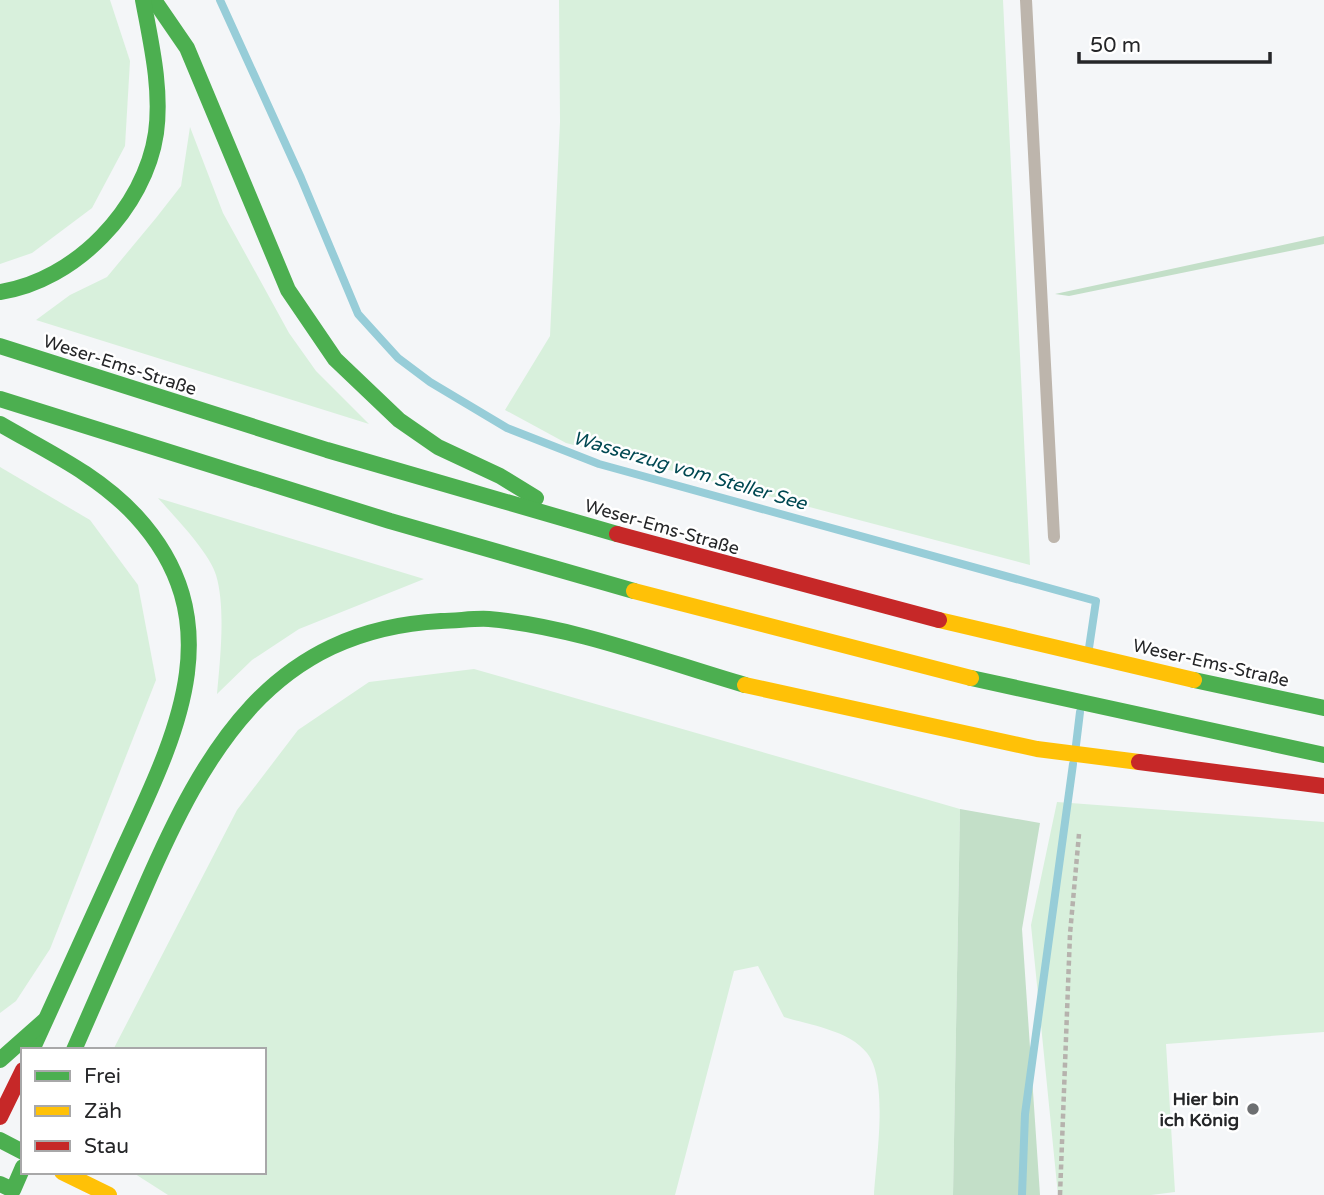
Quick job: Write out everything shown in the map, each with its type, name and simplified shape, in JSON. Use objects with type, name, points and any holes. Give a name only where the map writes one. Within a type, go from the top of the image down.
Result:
[{"type":"main road","points":[[0,292],[45,279],[75,260],[130,202],[152,161],[158,121],[159,79],[143,0]]},
{"type":"main road","points":[[154,0],[163,9],[187,48],[288,290],[335,359],[399,420],[438,447],[500,476],[579,524]]},
{"type":"main road","name":"Weser-Ems-Straße","points":[[0,346],[282,438],[778,580],[1113,661],[1324,708]]},
{"type":"main road","points":[[0,399],[325,500],[643,592],[1046,696],[1324,755]]},
{"type":"main road","points":[[0,424],[72,464],[101,483],[132,510],[156,541],[181,591],[190,653],[183,699],[171,744],[33,1048]]},
{"type":"main road","points":[[75,1048],[169,833],[194,783],[232,728],[281,678],[320,653],[362,635],[409,623],[488,619],[578,636],[758,689],[1037,749],[1324,786]]},
{"type":"main road","points":[[0,1060],[15,1050],[28,1030],[46,1020]]},
{"type":"main road","points":[[0,1118],[21,1074]]},
{"type":"main road","points":[[0,1140],[21,1151]]},
{"type":"main road","points":[[12,1191],[21,1171]]},
{"type":"main road","points":[[66,1174],[109,1195]]},
{"type":"lane","points":[[1026,0],[1054,537]]},
{"type":"path","points":[[1060,1195],[1070,934],[1079,834]]},
{"type":"green space","points":[[0,0],[110,0],[130,61],[125,146],[92,208],[32,253],[0,264]]},
{"type":"green space","points":[[559,0],[1003,0],[1030,565],[566,443],[505,410],[550,336],[560,122]]},
{"type":"green space","points":[[190,127],[223,213],[289,333],[316,371],[369,424],[36,320],[70,295],[107,277],[156,218],[181,186]]},
{"type":"green space","points":[[1324,236],[1324,244],[1069,296],[1055,294]]},
{"type":"green space","points":[[0,467],[90,520],[138,585],[156,680],[50,949],[16,1001],[0,1013]]},
{"type":"green space","points":[[158,498],[424,579],[299,629],[252,660],[217,694],[222,618],[216,575],[199,545]]},
{"type":"green space","points":[[474,669],[960,809],[953,1195],[874,1195],[880,1121],[878,1082],[874,1066],[867,1053],[850,1039],[828,1029],[784,1017],[758,966],[734,971],[675,1195],[168,1195],[135,1174],[266,1174],[266,1048],[114,1048],[237,810],[298,730],[369,682]]},
{"type":"green space","points":[[1057,802],[1324,822],[1324,1032],[1166,1044],[1175,1192],[1151,1195],[1058,1195],[1031,925]]},
{"type":"green space","points":[[960,809],[1040,823],[1022,929],[1040,1195],[953,1195]]},
{"type":"waterway","name":"Wasserzug vom Steller See","points":[[220,0],[301,178],[358,314],[398,358],[430,382],[507,428],[599,464],[1096,601],[1089,648]]},
{"type":"waterway","points":[[1076,745],[1080,712]]},
{"type":"waterway","points":[[1022,1195],[1025,1114],[1073,764]]},
{"type":"traffic: fast","points":[[0,292],[28,285],[79,257],[102,237],[138,188],[156,133],[158,100],[143,0]]},
{"type":"traffic: fast","points":[[154,0],[187,48],[288,290],[335,359],[399,420],[438,447],[500,476],[536,498]]},
{"type":"traffic: fast","points":[[0,346],[327,450],[617,534]]},
{"type":"traffic: fast","points":[[0,399],[390,521],[634,591]]},
{"type":"traffic: fast","points":[[0,424],[88,476],[136,516],[167,558],[184,601],[189,644],[185,687],[157,774],[33,1048]]},
{"type":"traffic: fast","points":[[75,1048],[167,839],[192,790],[220,746],[252,706],[288,673],[331,647],[382,629],[441,621],[489,619],[586,637],[745,685]]},
{"type":"traffic: fast","points":[[971,678],[1324,755]]},
{"type":"traffic: fast","points":[[1194,680],[1324,708]]},
{"type":"traffic: fast","points":[[0,1060],[44,1021]]},
{"type":"traffic: fast","points":[[0,1140],[21,1151]]},
{"type":"traffic: fast","points":[[0,1184],[13,1190],[21,1172]]},
{"type":"traffic: slow","points":[[634,591],[971,678]]},
{"type":"traffic: slow","points":[[939,620],[1194,680]]},
{"type":"traffic: slow","points":[[745,685],[1037,749],[1139,762]]},
{"type":"traffic: slow","points":[[66,1174],[109,1195]]},
{"type":"traffic: jam","points":[[617,534],[939,620]]},
{"type":"traffic: jam","points":[[1139,762],[1324,786]]},
{"type":"traffic: jam","points":[[0,1117],[21,1074]]},
{"type":"place","name":"Hier bin ich König","points":[[1253,1109]]}]
